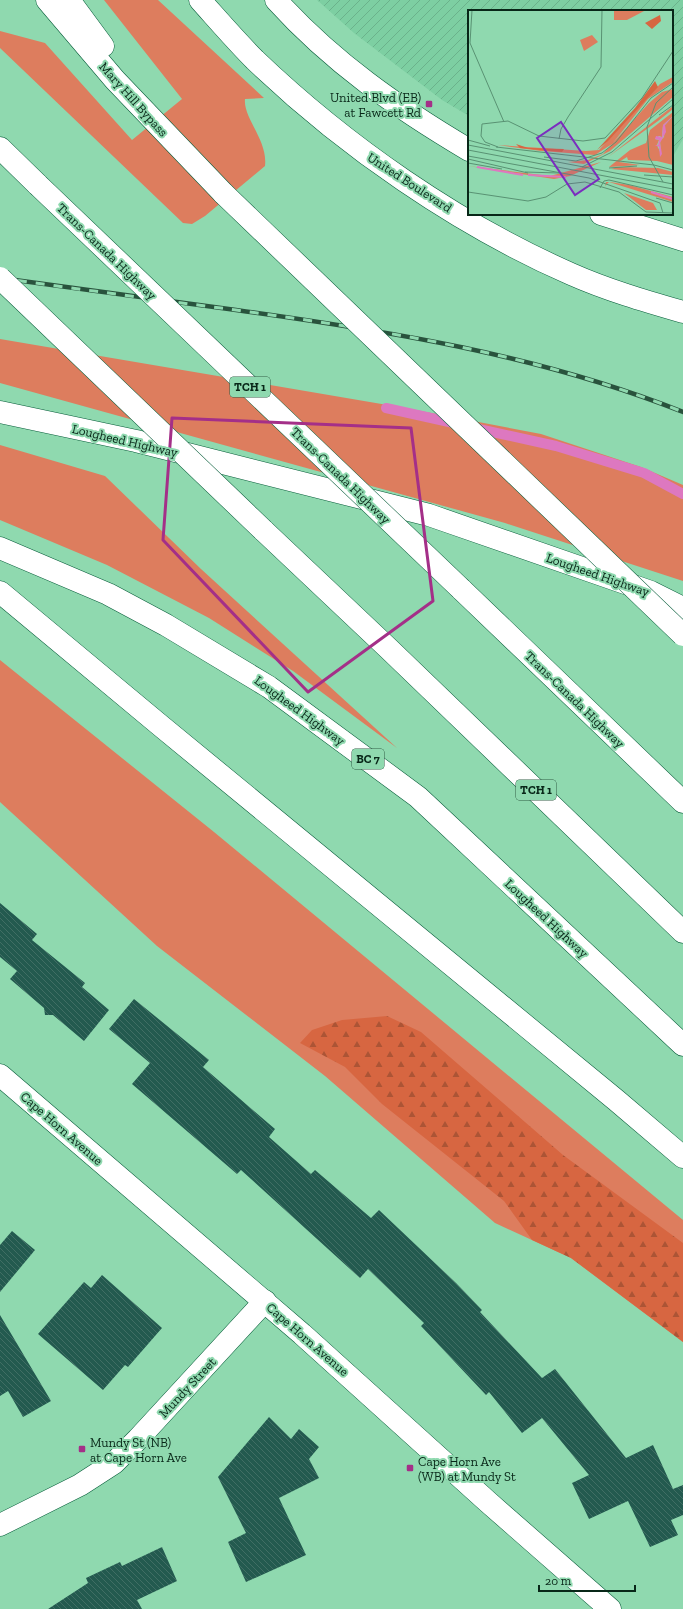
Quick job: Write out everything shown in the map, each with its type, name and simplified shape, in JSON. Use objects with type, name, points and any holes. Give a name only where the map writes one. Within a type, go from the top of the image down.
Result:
[{"type":"main road","name":"Mary Hill Bypass","points":[[47,0],[130,96],[224,194]]},
{"type":"main road","points":[[69,0],[163,121],[224,194],[683,635]]},
{"type":"main road","name":"United Boulevard","points":[[200,0],[255,60],[322,119],[394,174],[500,239],[565,271],[630,296],[683,312]]},
{"type":"main road","points":[[276,0],[328,52],[370,86],[419,120],[468,149]]},
{"type":"main road","name":"Trans-Canada Highway","points":[[0,148],[683,802]]},
{"type":"main road","points":[[604,215],[683,240]]},
{"type":"main road","name":"TCH 1","points":[[0,278],[401,660],[683,932]]},
{"type":"main road","name":"Lougheed Highway","points":[[0,412],[136,441],[428,515],[651,592],[683,608]]},
{"type":"main road","name":"Lougheed Highway","points":[[0,548],[108,594],[166,625],[269,687],[418,797],[683,1045]]},
{"type":"main road","points":[[0,592],[616,1100],[683,1157]]},
{"type":"main road","name":"Cape Horn Avenue","points":[[0,1075],[265,1301],[610,1609]]},
{"type":"main road","name":"Mundy Street","points":[[0,1524],[80,1485],[114,1463],[143,1434],[265,1301]]},
{"type":"highlighted area","points":[[172,418],[411,428],[433,601],[308,692],[163,540]]},
{"type":"shaded area","points":[[104,0],[158,0],[264,98],[245,99],[245,106],[263,147],[265,166],[205,216],[192,224],[183,223],[0,48],[0,31],[45,43],[132,140],[182,99]]},
{"type":"shaded area","points":[[317,0],[683,0],[683,139],[673,156],[673,10],[468,10],[468,115],[442,100],[354,33]]},
{"type":"shaded area","points":[[0,339],[405,408],[541,434],[641,467],[683,485],[683,581],[505,523],[0,383]]},
{"type":"shaded area","points":[[0,445],[105,476],[201,569],[397,748],[293,671],[209,618],[107,565],[0,520]]},
{"type":"shaded area","points":[[0,660],[214,832],[683,1220],[683,1342],[571,1258],[495,1223],[325,1076],[157,946],[0,802]]},
{"type":"green space","points":[[387,1016],[421,1032],[563,1155],[683,1243],[683,1342],[571,1258],[532,1240],[504,1201],[382,1104],[345,1067],[300,1043],[312,1030],[342,1020]]},
{"type":"building","points":[[0,903],[37,934],[32,940],[85,983],[82,987],[109,1010],[84,1041],[53,1015],[45,1015],[44,1008],[10,979],[17,971],[0,957]]},
{"type":"building","points":[[134,999],[209,1060],[203,1067],[275,1129],[269,1137],[311,1174],[315,1170],[371,1218],[379,1210],[456,1283],[482,1310],[480,1312],[542,1378],[555,1369],[626,1458],[653,1445],[673,1489],[683,1485],[683,1515],[671,1520],[678,1535],[650,1547],[628,1501],[589,1519],[572,1483],[589,1475],[542,1418],[522,1433],[489,1392],[486,1395],[421,1326],[424,1323],[368,1269],[360,1278],[241,1170],[237,1174],[132,1084],[150,1063],[109,1029]]},
{"type":"building","points":[[12,1231],[35,1250],[0,1292],[0,1245]]},
{"type":"building","points":[[102,1275],[162,1328],[128,1367],[125,1365],[103,1390],[38,1334],[84,1282],[91,1288]]},
{"type":"building","points":[[0,1315],[51,1401],[23,1417],[8,1391],[0,1396]]},
{"type":"building","points":[[269,1417],[291,1439],[299,1429],[319,1447],[309,1459],[319,1478],[279,1498],[306,1555],[246,1582],[228,1542],[246,1533],[218,1477]]},
{"type":"building","points":[[162,1547],[177,1581],[137,1600],[142,1609],[48,1609],[88,1583],[86,1578],[120,1562],[122,1566]]},
{"type":"waterway","points":[[386,408],[458,424]]},
{"type":"waterway","points":[[474,428],[556,446],[644,473],[683,494]]},
{"type":"railway","points":[[0,278],[293,318],[407,336],[519,360],[574,375],[629,392],[683,412]]},
{"type":"place","name":"United Blvd (EB) at Fawcett Rd","points":[[429,104]]},
{"type":"place","name":"Mundy St (NB) at Cape Horn Ave","points":[[82,1449]]},
{"type":"place","name":"Cape Horn Ave (WB) at Mundy St","points":[[410,1468]]}]
